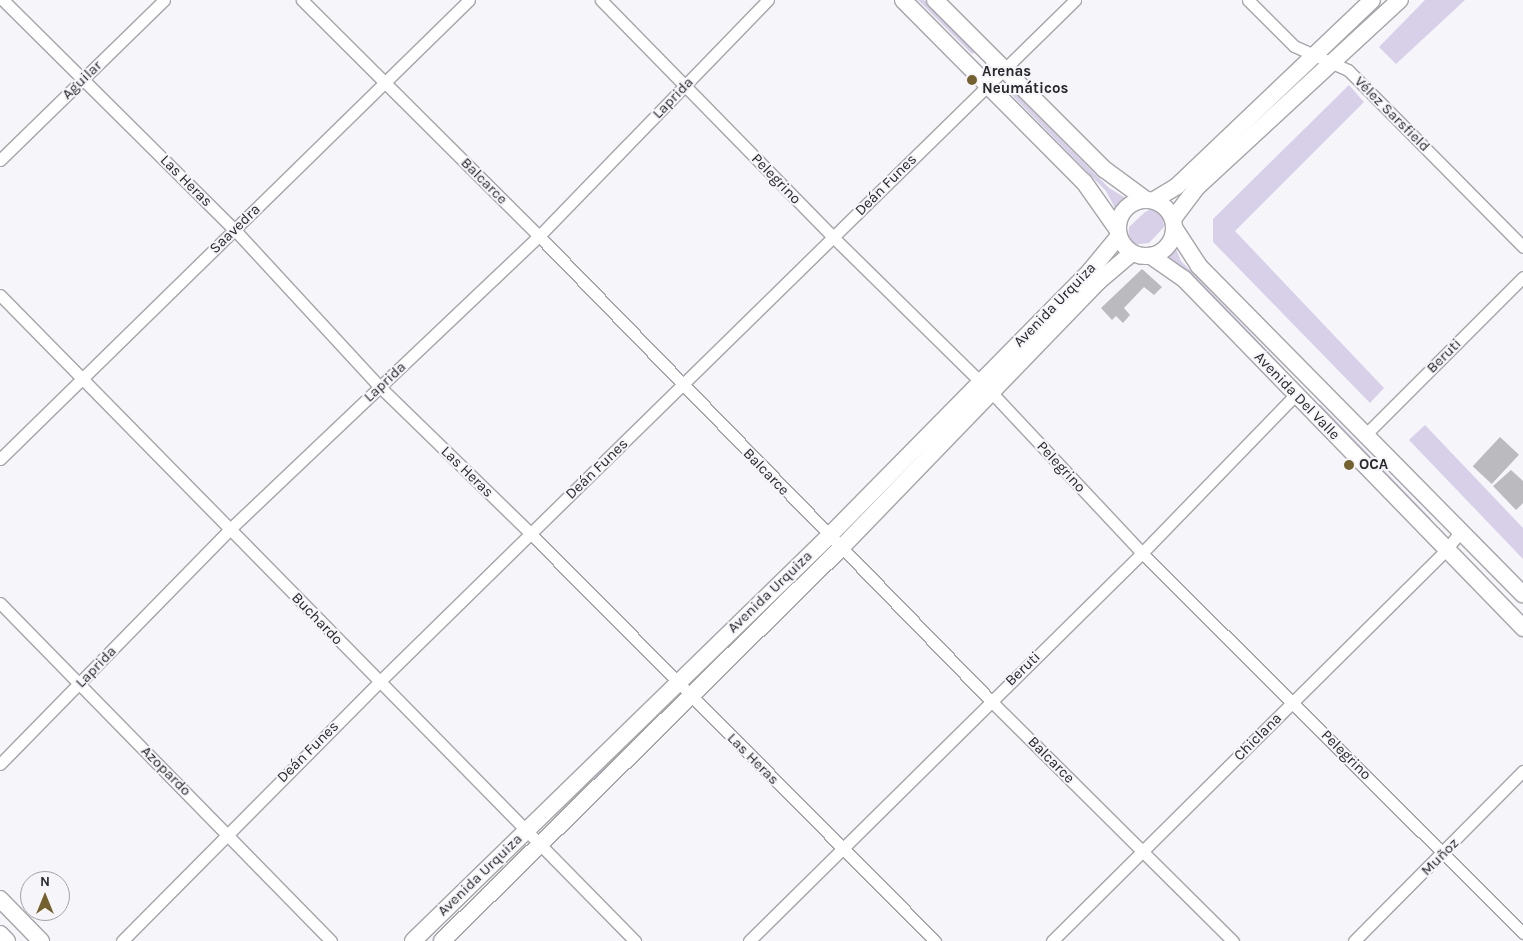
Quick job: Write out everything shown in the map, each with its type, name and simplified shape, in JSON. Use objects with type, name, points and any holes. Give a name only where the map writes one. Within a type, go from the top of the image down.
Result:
[{"type":"main road","points":[[903,0],[1084,182],[1132,253],[1151,256],[1168,246],[1174,224],[1197,187],[1334,63],[1400,0]]},
{"type":"main road","points":[[935,0],[1104,169],[1150,200],[1169,210],[1174,224]]},
{"type":"main road","points":[[1118,232],[1118,220],[1128,205],[1150,200],[1177,186],[1372,0]]},
{"type":"main road","name":"Avenida Del Valle","points":[[1174,224],[1199,266],[1523,594]]},
{"type":"main road","name":"Avenida Urquiza","points":[[413,941],[829,536],[1090,271],[1118,232]]},
{"type":"main road","points":[[442,941],[841,548],[1099,282],[1132,253]]},
{"type":"main road","name":"Avenida Del Valle","points":[[1151,256],[1184,279],[1523,628]]},
{"type":"main road","points":[[0,899],[41,941]]},
{"type":"main road","points":[[0,934],[7,941]]},
{"type":"street","name":"Las Heras","points":[[3,0],[234,230],[380,387],[530,533],[690,697],[935,941]]},
{"type":"street","name":"Aguilar","points":[[0,160],[164,0]]},
{"type":"street","name":"Balcarce","points":[[302,0],[539,236],[829,536],[991,700],[1233,941]]},
{"type":"street","name":"Saavedra","points":[[0,459],[470,0]]},
{"type":"street","name":"Pelegrino","points":[[601,0],[833,237],[992,393],[1142,553],[1445,853],[1523,933]]},
{"type":"street","name":"Laprida","points":[[0,764],[230,529],[539,236],[768,0]]},
{"type":"street","name":"Deán Funes","points":[[122,941],[228,832],[378,683],[1075,0]]},
{"type":"street","name":"Vélez Sarsfield","points":[[1248,0],[1294,46],[1312,56],[1348,70],[1523,247]]},
{"type":"street","name":"Beruti","points":[[1366,434],[1523,277]]},
{"type":"street","name":"Buchardo","points":[[0,295],[84,378],[378,683],[528,829],[635,941]]},
{"type":"street","name":"Beruti","points":[[749,941],[1142,553],[1295,394]]},
{"type":"street","name":"Chiclana","points":[[1052,941],[1446,550],[1461,531]]},
{"type":"street","name":"Azopardo","points":[[0,602],[79,685],[228,832],[331,941]]},
{"type":"street","name":"Muñoz","points":[[1354,941],[1445,853],[1523,771]]},
{"type":"shaded area","points":[[918,0],[924,0],[975,52],[972,54]]},
{"type":"shaded area","points":[[1425,0],[1465,0],[1396,64],[1379,47]]},
{"type":"shaded area","points":[[1007,85],[1109,188],[1129,200],[1117,212],[1106,191],[1004,87]]},
{"type":"shaded area","points":[[1349,85],[1364,102],[1235,231],[1384,388],[1370,403],[1213,242],[1213,219]]},
{"type":"shaded area","points":[[1152,209],[1163,215],[1164,227],[1149,243],[1133,245],[1128,239],[1129,227],[1145,212]]},
{"type":"shaded area","points":[[1174,244],[1181,261],[1284,368],[1281,370],[1178,264],[1161,257]]},
{"type":"shaded area","points":[[1320,404],[1431,519],[1428,522],[1317,407]]},
{"type":"shaded area","points":[[1425,425],[1523,528],[1523,559],[1409,440]]},
{"type":"shaded area","points":[[664,707],[666,709],[557,819],[554,817]]},
{"type":"building","points":[[1142,269],[1162,287],[1154,295],[1144,287],[1124,308],[1130,315],[1123,323],[1116,316],[1112,320],[1101,308]]},
{"type":"building","points":[[1500,437],[1519,455],[1492,484],[1473,466]]},
{"type":"building","points":[[1511,470],[1523,481],[1523,503],[1516,510],[1493,486]]},
{"type":"place","name":"Arenas Neumáticos","points":[[972,80]]},
{"type":"place","name":"OCA","points":[[1349,465]]}]
